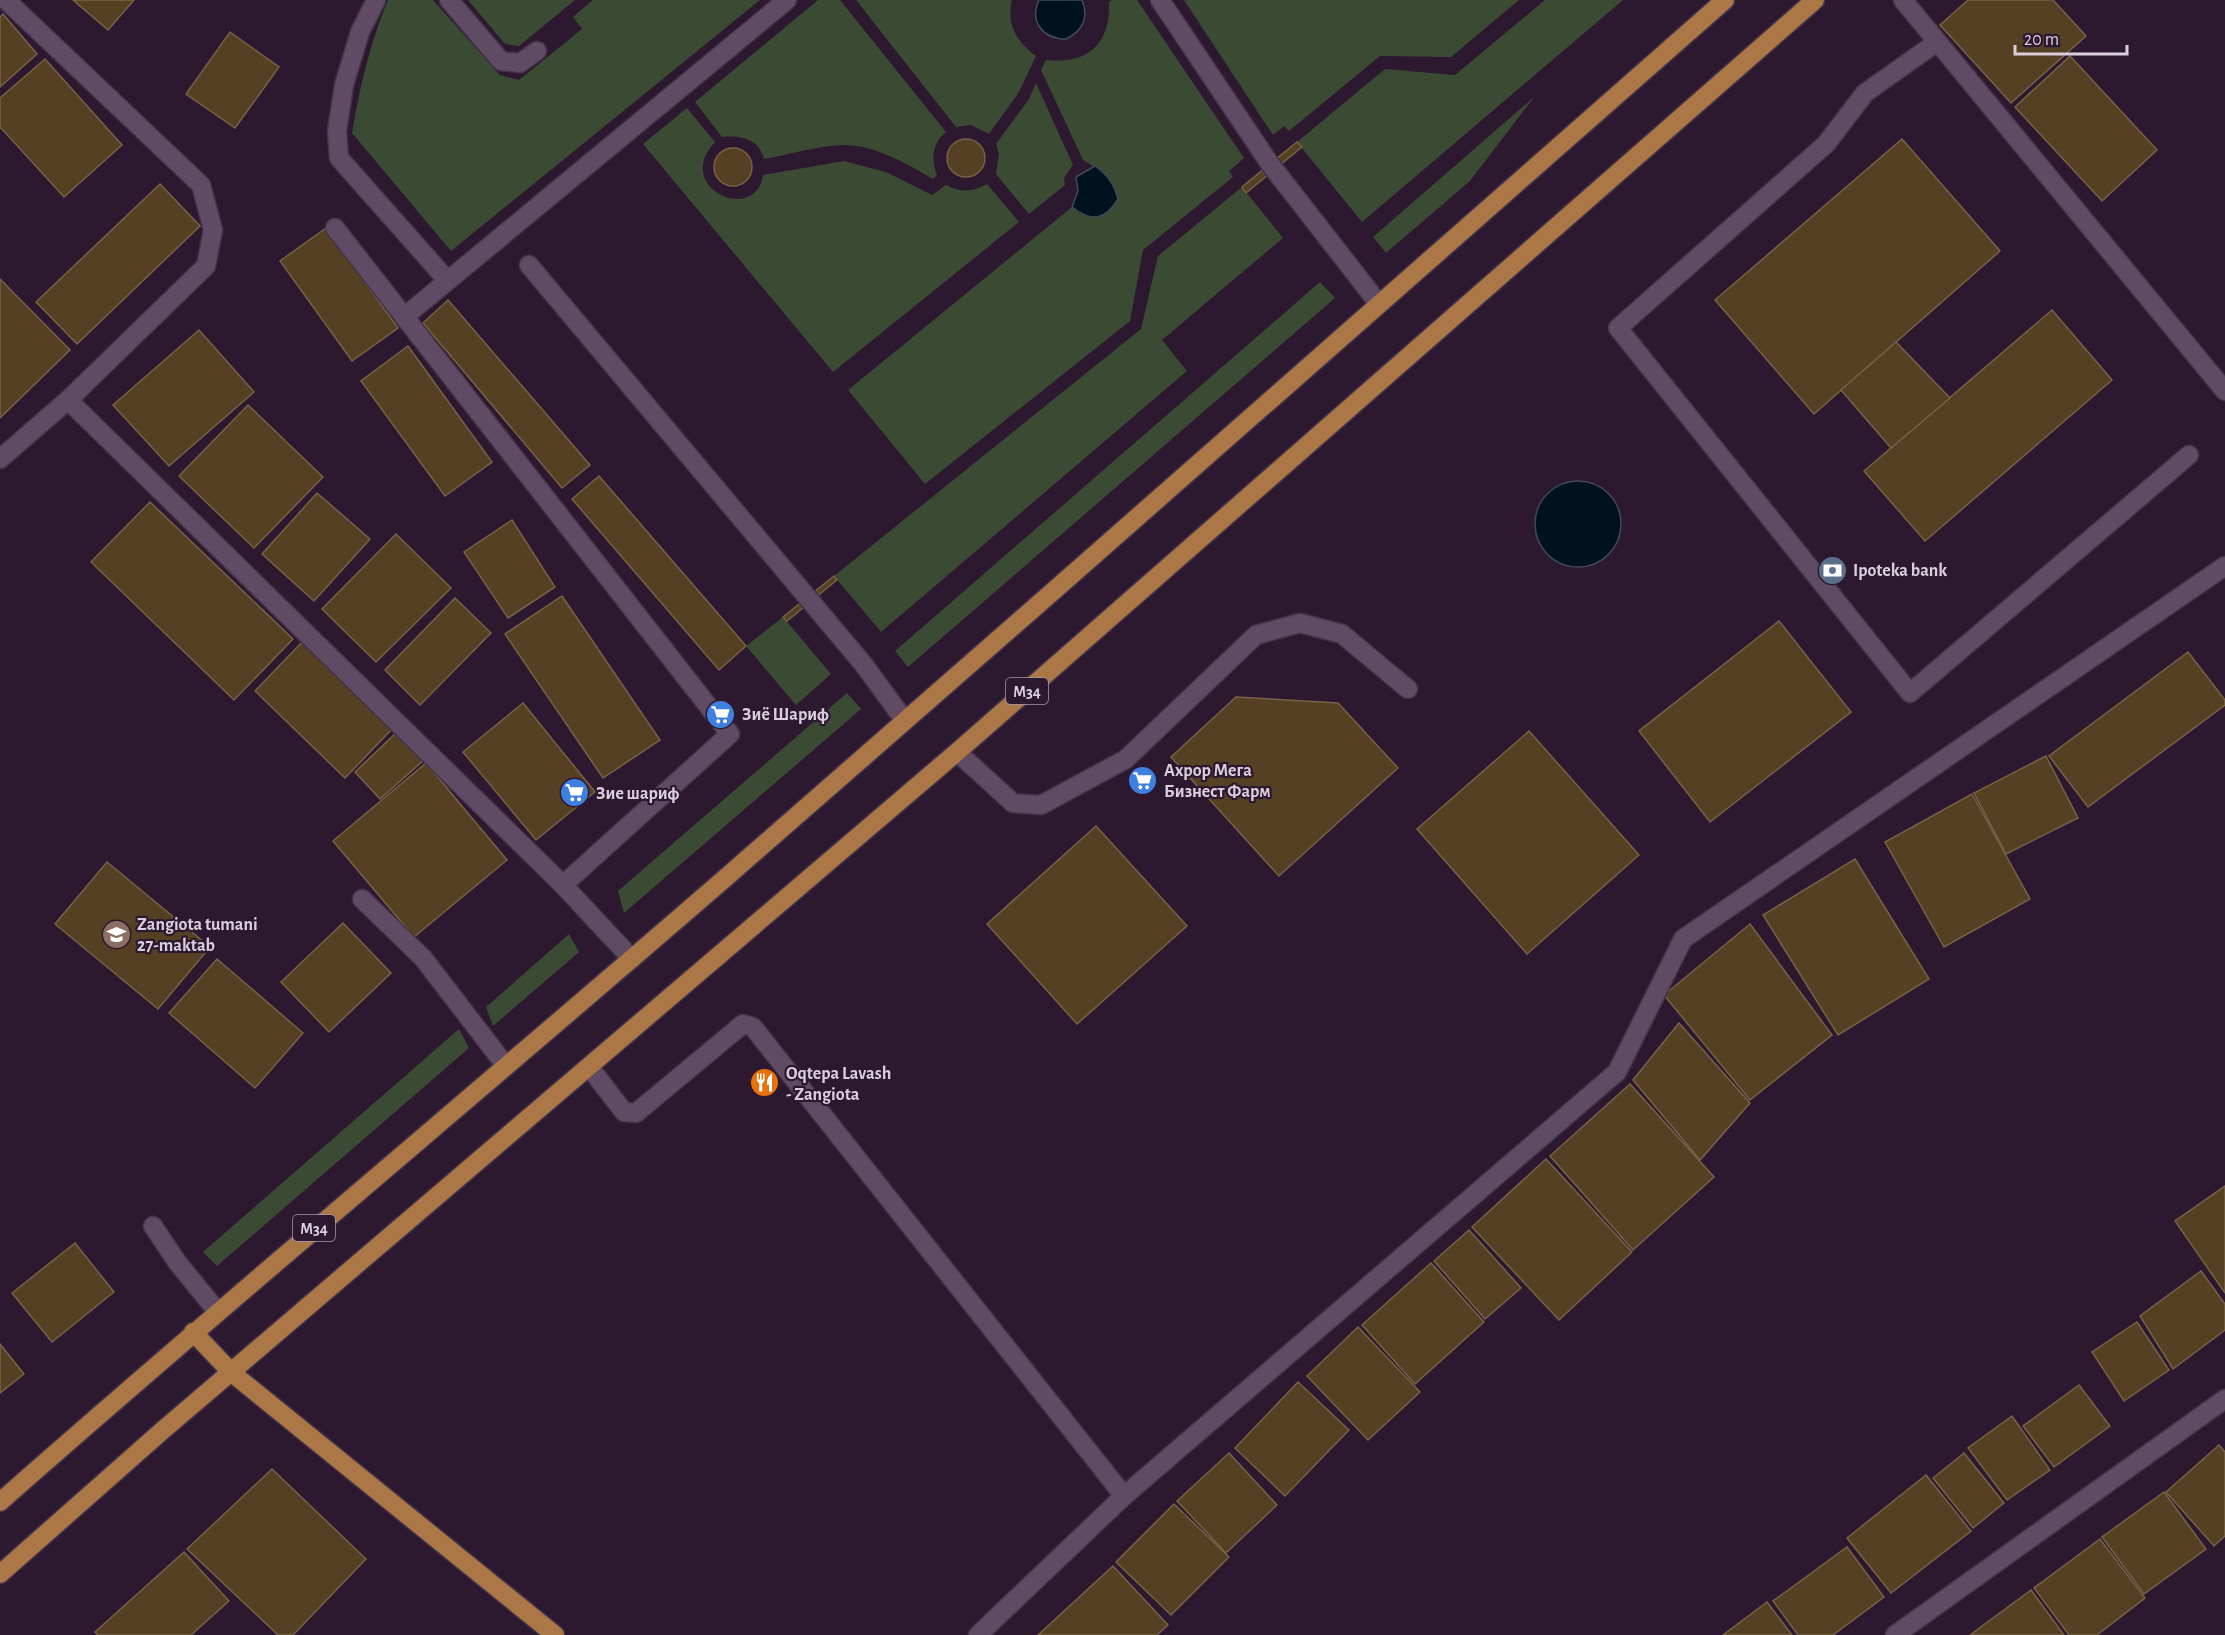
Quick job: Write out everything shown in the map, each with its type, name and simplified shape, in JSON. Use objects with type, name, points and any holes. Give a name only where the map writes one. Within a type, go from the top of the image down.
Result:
[{"type":"main road","name":"M34","points":[[0,1502],[217,1311],[632,959],[1725,0]]},
{"type":"main road","name":"M34","points":[[0,1574],[957,752],[1815,0]]},
{"type":"main road","points":[[193,1332],[232,1374],[555,1635]]},
{"type":"street","points":[[0,459],[68,400],[206,266],[213,230],[201,185],[7,0]]},
{"type":"street","points":[[376,0],[360,32],[344,85],[338,131],[339,158],[447,280]]},
{"type":"street","points":[[449,0],[501,61],[520,63],[537,51]]},
{"type":"street","points":[[404,317],[787,0]]},
{"type":"street","points":[[1160,0],[1270,164],[1379,304]]},
{"type":"street","points":[[1903,0],[2225,391]]},
{"type":"street","points":[[1937,42],[1865,93],[1826,144],[1618,328],[1910,693],[2189,455]]},
{"type":"street","points":[[335,228],[730,734],[562,885]]},
{"type":"street","points":[[529,265],[864,665],[905,721]]},
{"type":"street","points":[[68,400],[562,885],[632,959]]},
{"type":"street","points":[[978,1635],[1124,1496],[1617,1072],[1683,939],[2225,566]]},
{"type":"street","points":[[957,752],[1013,803],[1041,805],[1126,759],[1256,635],[1300,623],[1342,634],[1408,689]]},
{"type":"street","points":[[362,899],[423,958],[506,1066]]},
{"type":"street","points":[[590,1068],[624,1112],[636,1113],[743,1023],[753,1027],[1124,1496]]},
{"type":"street","points":[[153,1226],[177,1262],[217,1311]]},
{"type":"street","points":[[1895,1635],[2225,1399]]},
{"type":"green space","points":[[388,0],[433,0],[500,75],[519,80],[582,29],[573,17],[593,0],[760,0],[451,251],[352,133],[366,65]]},
{"type":"green space","points":[[468,0],[575,0],[519,46],[505,44]]},
{"type":"green space","points":[[818,0],[840,0],[946,132],[935,146],[934,163],[937,175],[933,179],[892,157],[858,146],[828,146],[764,159],[762,152],[754,143],[742,138],[722,137],[695,102]]},
{"type":"green space","points":[[856,0],[1012,0],[1012,25],[1018,39],[1036,56],[1019,92],[989,134],[971,125],[956,127]]},
{"type":"green space","points":[[1137,0],[1244,158],[1229,171],[1233,177],[1143,250],[1130,321],[925,484],[848,390],[1072,207],[1080,214],[1106,174],[1083,160],[1041,70],[1046,60],[1073,59],[1094,49],[1106,29],[1109,2]]},
{"type":"green space","points":[[1184,0],[1519,0],[1451,57],[1380,56],[1289,131],[1284,126],[1273,135]]},
{"type":"green space","points":[[1545,0],[1623,0],[1362,222],[1297,142],[1385,69],[1455,75]]},
{"type":"green space","points":[[1036,83],[1073,165],[1064,178],[1065,185],[1029,214],[996,174],[999,154],[996,144],[1029,99]]},
{"type":"green space","points":[[1534,97],[1470,181],[1386,253],[1373,237]]},
{"type":"green space","points":[[687,108],[715,142],[704,159],[703,174],[709,186],[720,195],[733,199],[746,197],[757,190],[763,175],[844,161],[886,172],[932,195],[946,185],[967,190],[977,189],[987,184],[1019,222],[833,372],[643,144]]},
{"type":"green space","points":[[1242,187],[1283,238],[1162,340],[1187,371],[881,632],[834,576],[1141,329],[1158,256]]},
{"type":"green space","points":[[1320,282],[1335,298],[908,667],[895,651]]},
{"type":"green space","points":[[783,617],[831,674],[796,705],[746,646]]},
{"type":"green space","points":[[847,693],[861,709],[624,913],[618,891]]},
{"type":"green space","points":[[569,934],[579,952],[493,1026],[486,1007]]},
{"type":"green space","points":[[459,1029],[469,1048],[217,1266],[203,1252]]},
{"type":"water","points":[[1039,0],[1082,0],[1085,12],[1083,23],[1077,32],[1066,39],[1051,36],[1040,28],[1036,15]]},
{"type":"water","points":[[1095,166],[1110,180],[1118,199],[1108,212],[1091,217],[1072,207],[1078,191],[1076,177]]},
{"type":"water","points":[[1578,481],[1595,484],[1609,493],[1618,507],[1621,524],[1618,541],[1609,555],[1595,564],[1578,567],[1561,564],[1547,555],[1538,541],[1535,524],[1538,507],[1547,493],[1561,484]]},
{"type":"building","points":[[73,0],[134,0],[108,30]]},
{"type":"building","points":[[1968,0],[2053,0],[2086,36],[2011,103],[1940,25]]},
{"type":"building","points":[[3,14],[37,54],[0,87],[0,17]]},
{"type":"building","points":[[230,32],[279,67],[235,128],[186,94]]},
{"type":"building","points":[[2070,56],[2157,150],[2102,201],[2015,107]]},
{"type":"building","points":[[45,59],[122,145],[64,197],[0,127],[0,98]]},
{"type":"building","points":[[966,139],[979,145],[985,158],[979,171],[966,177],[953,171],[947,158],[953,145]]},
{"type":"building","points":[[1902,139],[2000,251],[1814,414],[1715,300]]},
{"type":"building","points":[[1297,142],[1302,147],[1246,193],[1242,187]]},
{"type":"building","points":[[733,148],[746,154],[752,167],[746,180],[733,186],[720,180],[714,167],[720,154]]},
{"type":"building","points":[[160,184],[200,226],[77,344],[36,302]]},
{"type":"building","points":[[326,228],[398,328],[352,361],[280,261]]},
{"type":"building","points":[[0,279],[70,350],[0,418]]},
{"type":"building","points":[[448,300],[590,465],[562,488],[423,323]]},
{"type":"building","points":[[2052,310],[2112,380],[1925,541],[1864,471]]},
{"type":"building","points":[[199,330],[254,392],[169,466],[113,405]]},
{"type":"building","points":[[1896,342],[1950,398],[1891,448],[1841,390]]},
{"type":"building","points":[[408,346],[492,462],[445,496],[361,381]]},
{"type":"building","points":[[248,405],[323,477],[254,548],[179,476]]},
{"type":"building","points":[[599,476],[746,646],[719,670],[572,499]]},
{"type":"building","points":[[317,493],[370,539],[314,601],[262,554]]},
{"type":"building","points":[[150,502],[293,639],[234,700],[91,562]]},
{"type":"building","points":[[512,520],[555,587],[508,618],[464,552]]},
{"type":"building","points":[[396,534],[451,588],[376,662],[322,609]]},
{"type":"building","points":[[834,576],[837,580],[787,621],[783,617]]},
{"type":"building","points":[[562,596],[660,740],[603,778],[505,634]]},
{"type":"building","points":[[455,598],[491,633],[420,705],[385,670]]},
{"type":"building","points":[[1779,621],[1851,712],[1710,822],[1639,731]]},
{"type":"building","points":[[303,641],[393,728],[345,778],[255,691]]},
{"type":"building","points":[[2188,652],[2225,700],[2225,705],[2088,807],[2049,756]]},
{"type":"building","points":[[1236,697],[1338,703],[1398,768],[1279,876],[1171,757]]},
{"type":"building","points":[[523,703],[595,792],[536,840],[463,752]]},
{"type":"building","points":[[1529,731],[1639,855],[1527,954],[1417,829]]},
{"type":"building","points":[[397,732],[424,760],[380,799],[355,772]]},
{"type":"building","points":[[2046,756],[2078,818],[2006,854],[1974,793]]},
{"type":"building","points":[[426,763],[507,860],[414,937],[333,841]]},
{"type":"building","points":[[1972,794],[2030,899],[1944,947],[1885,842]]},
{"type":"building","points":[[1096,826],[1187,926],[1077,1024],[987,924]]},
{"type":"building","points":[[1855,859],[1929,979],[1838,1035],[1763,915]]},
{"type":"building","points":[[107,862],[210,947],[158,1009],[55,924]]},
{"type":"building","points":[[343,923],[391,973],[329,1032],[281,982]]},
{"type":"building","points":[[1750,924],[1832,1035],[1750,1100],[1664,995]]},
{"type":"building","points":[[217,959],[303,1033],[255,1088],[169,1013]]},
{"type":"building","points":[[1679,1023],[1750,1103],[1700,1160],[1633,1080]]},
{"type":"building","points":[[1630,1084],[1714,1177],[1633,1250],[1550,1156]]},
{"type":"building","points":[[1546,1159],[1632,1252],[1559,1320],[1472,1227]]},
{"type":"building","points":[[2225,1186],[2225,1293],[2175,1221]]},
{"type":"building","points":[[1469,1230],[1521,1288],[1485,1319],[1434,1261]]},
{"type":"building","points":[[75,1243],[114,1292],[52,1342],[12,1293]]},
{"type":"building","points":[[1431,1263],[1484,1322],[1415,1384],[1362,1325]]},
{"type":"building","points":[[2201,1271],[2225,1304],[2225,1330],[2173,1369],[2140,1316]]},
{"type":"building","points":[[2137,1322],[2169,1370],[2124,1401],[2092,1352]]},
{"type":"building","points":[[1358,1327],[1420,1392],[1368,1440],[1307,1376]]},
{"type":"building","points":[[0,1344],[24,1374],[0,1393]]},
{"type":"building","points":[[1298,1382],[1349,1430],[1285,1496],[1235,1448]]},
{"type":"building","points":[[2079,1385],[2110,1426],[2054,1467],[2023,1426]]},
{"type":"building","points":[[2012,1416],[2050,1470],[2007,1500],[1968,1448]]},
{"type":"building","points":[[2219,1445],[2225,1452],[2225,1536],[2214,1546],[2166,1492]]},
{"type":"building","points":[[1229,1453],[1277,1505],[1226,1553],[1177,1501]]},
{"type":"building","points":[[1964,1453],[2004,1503],[1973,1528],[1933,1478]]},
{"type":"building","points":[[272,1469],[366,1559],[293,1635],[278,1635],[187,1549]]},
{"type":"building","points":[[1926,1475],[1971,1531],[1891,1593],[1847,1538]]},
{"type":"building","points":[[2164,1492],[2206,1549],[2144,1594],[2102,1537]]},
{"type":"building","points":[[1174,1504],[1229,1557],[1171,1615],[1116,1562]]},
{"type":"building","points":[[2100,1539],[2145,1598],[2097,1635],[2069,1635],[2034,1588]]},
{"type":"building","points":[[1847,1547],[1884,1597],[1833,1635],[1798,1635],[1773,1601]]},
{"type":"building","points":[[184,1552],[229,1601],[191,1635],[98,1635],[95,1632]]},
{"type":"building","points":[[1113,1566],[1168,1625],[1157,1635],[1038,1635]]},
{"type":"building","points":[[2031,1590],[2064,1635],[1970,1635]]},
{"type":"building","points":[[1767,1602],[1792,1635],[1723,1635]]},
{"type":"place","name":"Ipoteka bank","points":[[1832,570]]},
{"type":"place","name":"Зиё Шариф","points":[[721,714]]},
{"type":"place","name":"Ахрор Мега Бизнест Фарм","points":[[1143,780]]},
{"type":"place","name":"Зие шариф","points":[[575,793]]},
{"type":"place","name":"Zangiota tumani 27-maktab","points":[[116,934]]},
{"type":"place","name":"Oqtepa Lavash - Zangiota","points":[[765,1083]]}]
